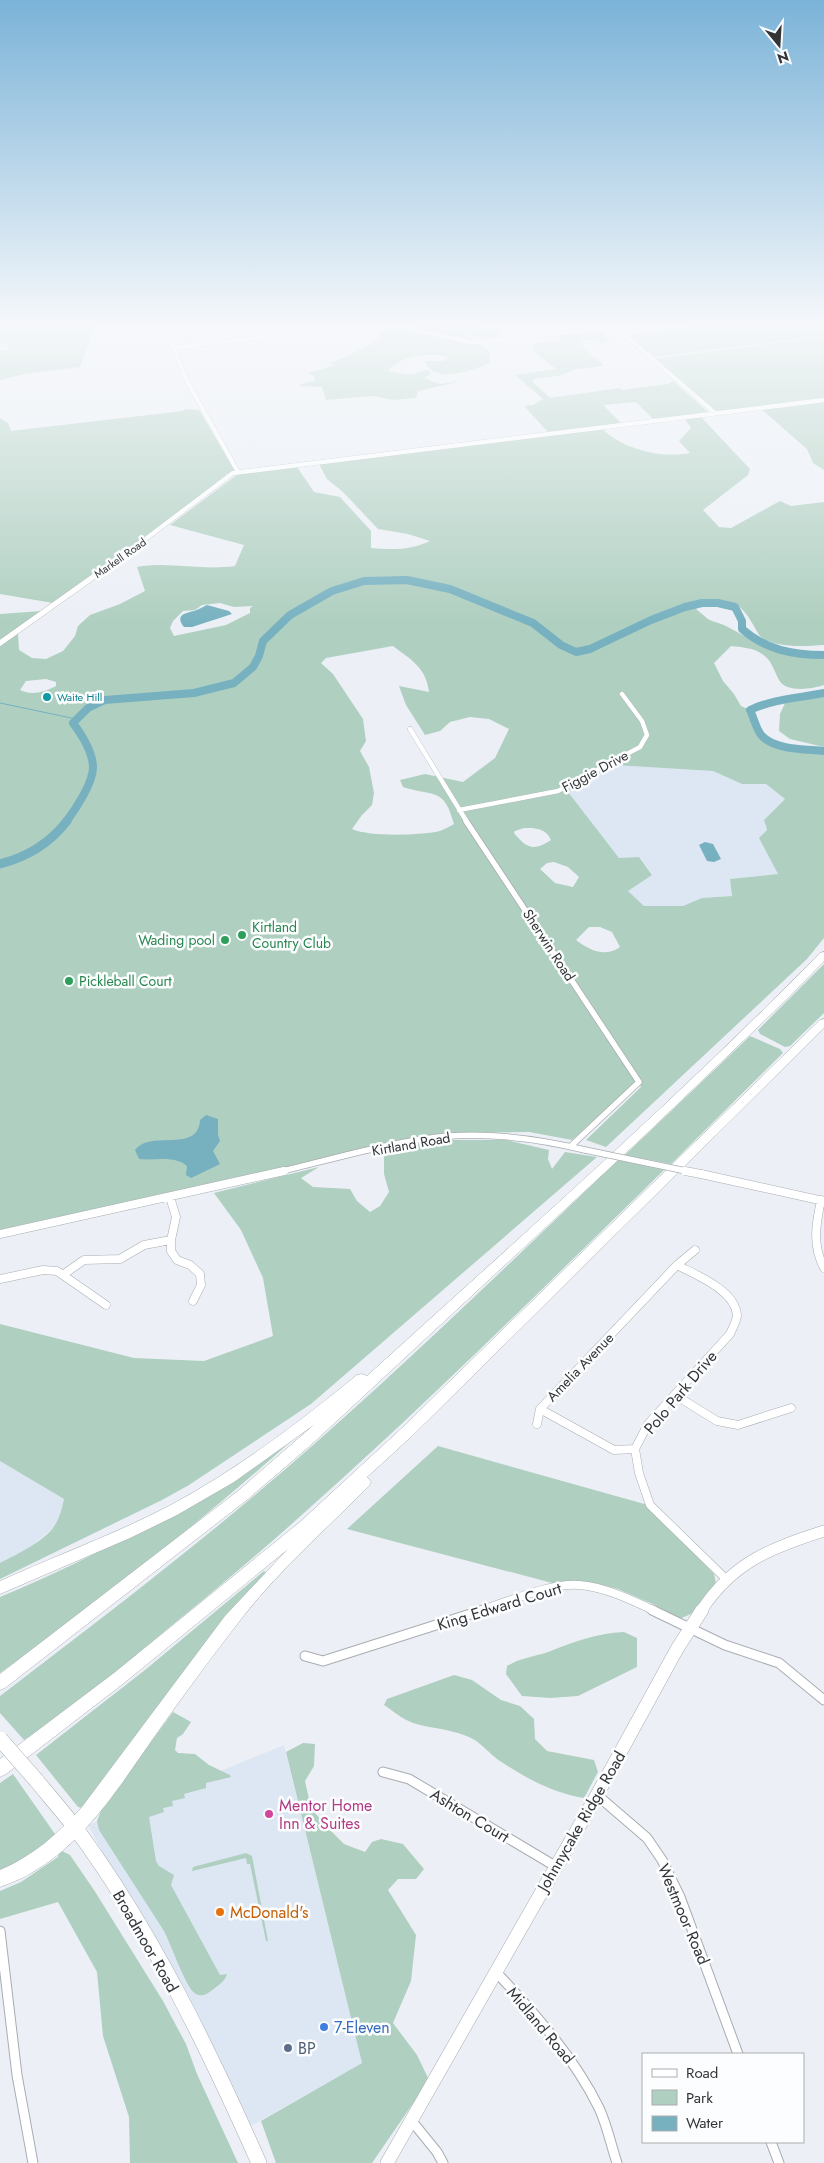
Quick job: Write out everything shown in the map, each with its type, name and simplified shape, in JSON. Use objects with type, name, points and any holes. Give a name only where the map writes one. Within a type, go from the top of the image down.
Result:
[{"type":"highway","points":[[0,1683],[243,1495],[308,1439],[640,1133],[785,995],[824,955]]},
{"type":"highway","points":[[0,1769],[119,1678],[305,1526],[466,1375],[824,1022]]},
{"type":"highway","points":[[0,1588],[143,1526],[203,1494],[313,1420],[456,1301]]},
{"type":"highway","points":[[0,1878],[16,1873],[27,1866],[76,1829],[242,1607],[466,1375]]},
{"type":"main road","name":"Johnnycake Ridge Road","points":[[387,2163],[497,1973],[555,1866],[597,1795],[690,1628],[707,1602],[739,1568],[779,1545],[824,1531]]},
{"type":"main road","name":"Broadmoor Road","points":[[0,1739],[76,1829],[142,1932],[188,2014],[241,2120],[260,2163]]},
{"type":"street","points":[[209,423],[238,472],[635,423]]},
{"type":"street","name":"Markell Road","points":[[0,643],[238,472]]},
{"type":"street","name":"Figgie Drive","points":[[459,810],[558,791],[640,748],[646,735],[642,721],[622,694]]},
{"type":"street","name":"Sherwin Road","points":[[410,729],[459,810],[639,1082],[571,1146]]},
{"type":"street","name":"Kirtland Road","points":[[0,1234],[384,1147],[441,1136],[521,1137],[822,1200]]},
{"type":"street","points":[[170,1197],[176,1217],[171,1240],[171,1251],[178,1260],[190,1265],[200,1274],[201,1285],[193,1301]]},
{"type":"street","points":[[822,1200],[816,1230],[816,1256],[824,1268]]},
{"type":"street","points":[[64,1274],[84,1260],[120,1259],[144,1245],[171,1240]]},
{"type":"street","name":"Amelia Avenue","points":[[635,1450],[614,1450],[540,1409],[677,1265],[695,1250]]},
{"type":"street","name":"Polo Park Drive","points":[[635,1450],[648,1424],[730,1334],[737,1316],[731,1299],[724,1291],[677,1265]]},
{"type":"street","points":[[0,1279],[52,1270],[64,1274],[94,1299],[106,1305]]},
{"type":"street","points":[[675,1395],[716,1421],[738,1425],[791,1408]]},
{"type":"street","points":[[537,1424],[540,1409]]},
{"type":"street","points":[[635,1450],[639,1473],[650,1505],[727,1580]]},
{"type":"street","name":"King Edward Court","points":[[306,1656],[323,1661],[543,1591],[568,1586],[591,1587],[631,1600],[724,1645],[780,1663],[824,1700]]},
{"type":"street","name":"Ashton Court","points":[[382,1772],[396,1774],[415,1782],[555,1866]]},
{"type":"street","name":"Westmoor Road","points":[[597,1795],[647,1838],[662,1860],[680,1898],[738,2053]]},
{"type":"street","points":[[0,1931],[18,2075],[33,2163]]},
{"type":"street","name":"Midland Road","points":[[497,1973],[536,2014],[572,2061],[600,2110],[617,2163]]},
{"type":"street","points":[[412,2120],[437,2152],[443,2163]]},
{"type":"street","points":[[771,2143],[779,2163]]},
{"type":"shaded area","points":[[614,765],[713,771],[742,784],[766,784],[785,799],[764,820],[778,874],[730,879],[732,896],[702,898],[683,906],[644,906],[628,891],[652,874],[639,857],[619,858],[567,792]]},
{"type":"shaded area","points":[[0,1461],[64,1499],[60,1516],[54,1527],[29,1548],[0,1563]]},
{"type":"shaded area","points":[[284,1745],[362,2063],[249,2127],[88,1825]]},
{"type":"green space","points":[[0,423],[8,423],[11,431],[80,423],[207,423],[235,471],[227,474],[169,521],[53,603],[0,594]]},
{"type":"green space","points":[[540,423],[621,423],[549,433]]},
{"type":"green space","points":[[687,423],[707,423],[750,469],[748,475],[703,510],[719,527],[731,528],[780,501],[791,506],[824,502],[824,645],[787,645],[773,643],[764,639],[744,611],[728,601],[703,601],[696,609],[708,619],[726,626],[772,650],[796,656],[824,656],[824,685],[806,689],[787,687],[782,684],[768,659],[751,649],[731,646],[714,663],[723,681],[741,706],[750,710],[755,718],[760,734],[770,741],[824,751],[824,938],[807,959],[606,1147],[586,1140],[641,1087],[635,1071],[558,954],[484,849],[636,1082],[572,1140],[529,1132],[445,1133],[0,1230],[0,645],[18,633],[19,650],[32,658],[46,659],[63,651],[75,636],[78,626],[90,615],[120,604],[145,591],[137,567],[149,565],[235,566],[244,545],[170,525],[238,474],[297,467],[314,492],[340,497],[371,531],[371,548],[409,548],[430,541],[408,534],[378,529],[343,492],[327,479],[319,464],[601,428],[620,442],[631,447],[667,455],[679,455],[690,453],[679,441],[691,428]],"holes":[[[220,603],[234,607],[253,606],[250,608],[250,613],[226,625],[174,636],[170,628],[173,621],[183,611],[195,610],[202,605]],[[393,646],[412,660],[425,676],[429,692],[399,686],[406,705],[425,735],[440,731],[450,722],[470,717],[489,719],[509,729],[495,758],[463,782],[425,774],[400,780],[403,787],[431,793],[442,799],[450,812],[454,824],[443,830],[417,834],[393,835],[360,832],[352,829],[372,805],[374,793],[369,767],[360,751],[366,741],[363,719],[333,674],[321,663],[326,658]],[[46,679],[56,682],[56,686],[47,690],[29,693],[20,690],[26,681]],[[614,765],[713,771],[742,784],[766,784],[785,799],[764,820],[767,830],[759,838],[778,874],[730,879],[732,896],[702,898],[683,906],[644,906],[628,891],[652,875],[639,857],[619,858],[568,792]],[[524,828],[536,829],[546,833],[551,840],[540,846],[531,847],[523,842],[514,833]],[[554,862],[568,867],[579,877],[573,887],[555,883],[540,869],[547,863]],[[589,927],[600,927],[612,932],[620,947],[609,952],[603,952],[592,950],[576,940]]]},
{"type":"green space","points":[[777,423],[824,423],[824,470],[813,463],[807,449]]},
{"type":"green space","points":[[41,611],[0,641],[0,614]]},
{"type":"green space","points":[[824,693],[824,747],[790,739],[779,731],[780,714],[786,701]]},
{"type":"green space","points":[[824,964],[824,1013],[790,1046],[785,1047],[760,1034],[758,1030]]},
{"type":"green space","points":[[750,1036],[780,1049],[783,1053],[671,1164],[625,1155]]},
{"type":"green space","points":[[447,1140],[506,1140],[549,1150],[548,1159],[552,1169],[565,1152],[597,1157],[311,1404],[189,1485],[0,1579],[0,1563],[30,1547],[50,1531],[58,1519],[64,1499],[0,1461],[0,1324],[134,1358],[204,1361],[273,1336],[263,1278],[241,1230],[214,1193],[319,1167],[301,1178],[313,1187],[350,1189],[357,1201],[370,1212],[380,1206],[389,1192],[384,1174],[384,1152],[408,1145]]},
{"type":"green space","points":[[618,1160],[664,1170],[486,1344],[303,1514],[102,1683],[64,1713],[24,1740],[0,1713],[0,1696],[192,1547],[302,1455],[439,1330]]},
{"type":"green space","points":[[288,1444],[147,1562],[0,1673],[0,1597],[75,1564],[147,1526]]},
{"type":"green space","points":[[438,1446],[648,1505],[714,1574],[716,1584],[691,1614],[679,1619],[655,1605],[618,1589],[593,1583],[556,1584],[347,1529]]},
{"type":"green space","points":[[264,1571],[266,1573],[82,1808],[78,1807],[36,1755],[145,1670]]},
{"type":"green space","points":[[624,1632],[637,1638],[637,1667],[578,1696],[550,1698],[522,1696],[506,1674],[507,1666],[522,1659],[595,1636]]},
{"type":"green space","points":[[454,1675],[472,1680],[501,1700],[520,1706],[534,1719],[535,1739],[547,1751],[594,1760],[598,1772],[584,1798],[572,1796],[528,1778],[497,1759],[473,1739],[451,1731],[413,1723],[384,1705],[387,1699]]},
{"type":"green space","points":[[173,1712],[191,1722],[183,1734],[177,1738],[175,1750],[178,1753],[195,1754],[209,1765],[231,1777],[206,1783],[206,1788],[184,1794],[185,1798],[172,1801],[173,1806],[163,1808],[164,1812],[149,1817],[156,1861],[159,1866],[174,1875],[171,1885],[220,1975],[227,1974],[220,1984],[202,1995],[196,1994],[188,1984],[164,1931],[99,1830],[97,1821],[102,1808]]},
{"type":"green space","points":[[303,1743],[315,1744],[314,1766],[305,1781],[311,1808],[326,1826],[344,1844],[365,1852],[372,1842],[381,1839],[403,1844],[424,1869],[416,1879],[398,1879],[388,1890],[416,1935],[411,1981],[393,2023],[417,2055],[429,2080],[372,2163],[276,2163],[261,2121],[362,2063],[286,1752]]},
{"type":"green space","points":[[13,1774],[55,1834],[55,1837],[18,1863],[0,1871],[0,1783]]},
{"type":"green space","points":[[62,1851],[70,1855],[94,1890],[163,2001],[186,2044],[197,2074],[238,2163],[130,2163],[129,2117],[103,2036],[97,1972],[58,1902],[0,1919],[0,1891],[21,1882],[58,1857]]},
{"type":"green space","points":[[246,1853],[252,1856],[268,1941],[266,1941],[250,1864],[247,1864],[246,1858],[192,1871],[193,1867]]},
{"type":"water","points":[[207,605],[229,611],[232,614],[192,627],[184,627],[180,618],[184,614]]},
{"type":"water","points":[[705,842],[713,844],[721,859],[714,862],[707,861],[699,845]]},
{"type":"water","points":[[206,1115],[218,1119],[220,1141],[213,1151],[220,1164],[191,1178],[186,1175],[187,1166],[182,1163],[164,1159],[139,1159],[135,1150],[143,1144],[152,1141],[183,1139],[191,1136],[197,1130],[200,1120]]},
{"type":"waterway","points":[[66,822],[83,796],[92,773],[93,766],[89,749],[73,723],[88,708],[105,700],[194,693],[234,683],[253,667],[259,656],[263,641],[290,615],[332,591],[364,581],[407,580],[450,589],[533,623],[561,645],[576,652],[590,649],[651,620],[685,607],[702,603],[718,603],[735,607],[742,621],[742,629],[761,642],[780,650],[801,654],[824,655]]},
{"type":"waterway","points":[[824,693],[777,701],[750,710],[760,733],[768,741],[791,748],[824,751]]},
{"type":"waterway","points":[[0,703],[76,719]]},
{"type":"waterway","points":[[0,864],[37,848],[53,836],[67,821]]},
{"type":"place","name":"Waite Hill","points":[[47,697]]},
{"type":"place","name":"Kirtland Country Club","points":[[242,935]]},
{"type":"place","name":"Wading pool","points":[[225,940]]},
{"type":"place","name":"Pickleball Court","points":[[69,981]]},
{"type":"place","name":"Mentor Home Inn & Suites","points":[[269,1814]]},
{"type":"place","name":"McDonald's","points":[[220,1912]]},
{"type":"place","name":"7-Eleven","points":[[324,2027]]},
{"type":"place","name":"BP","points":[[288,2048]]}]
